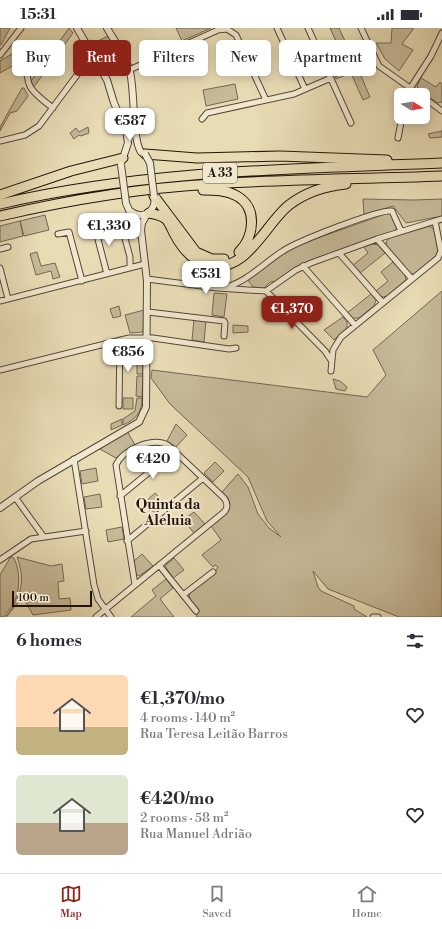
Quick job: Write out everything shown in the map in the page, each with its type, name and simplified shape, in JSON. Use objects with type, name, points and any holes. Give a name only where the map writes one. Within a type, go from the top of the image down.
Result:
[{"type":"highway","points":[[143,153],[197,158],[280,156],[442,162]]},
{"type":"highway","points":[[0,195],[70,171],[123,159]]},
{"type":"highway","name":"A 33","points":[[0,204],[60,190],[191,175],[442,162]]},
{"type":"highway","name":"A 33","points":[[0,216],[50,205],[144,191],[211,184],[442,176]]},
{"type":"highway","points":[[148,214],[161,216],[166,219],[181,245],[188,254],[197,261],[208,265],[221,266],[234,262],[243,256],[276,217],[305,194],[327,186],[395,178]]},
{"type":"highway","points":[[144,191],[216,190],[237,196],[250,212],[251,229],[249,239],[244,247],[231,257],[219,259],[204,257],[189,245],[175,222],[159,205],[154,196]]},
{"type":"street","points":[[0,55],[21,28]]},
{"type":"street","points":[[77,28],[84,40]]},
{"type":"street","points":[[107,28],[113,40]]},
{"type":"street","points":[[277,28],[305,89]]},
{"type":"street","points":[[308,28],[351,123]]},
{"type":"street","points":[[361,28],[379,66],[410,88],[431,56],[442,33]]},
{"type":"street","points":[[131,69],[218,30],[227,29],[236,35],[266,100]]},
{"type":"street","points":[[28,76],[29,88],[34,94],[53,108]]},
{"type":"street","points":[[0,141],[32,132],[41,124],[77,76]]},
{"type":"street","points":[[105,76],[128,140],[123,159],[126,203],[143,247]]},
{"type":"street","points":[[0,508],[74,459],[139,422],[143,417],[146,406],[148,312],[147,279],[141,226],[154,206],[154,196],[150,163],[143,153],[136,138],[135,114],[130,76]]},
{"type":"street","points":[[202,119],[207,113],[294,94],[331,78]]},
{"type":"street","points":[[430,102],[441,109]]},
{"type":"street","points":[[118,114],[129,122],[133,120],[135,114]]},
{"type":"street","points":[[398,138],[401,124]]},
{"type":"street","points":[[123,159],[131,151],[143,153]]},
{"type":"street","points":[[129,210],[138,215],[148,214]]},
{"type":"street","points":[[217,288],[231,286],[290,247],[388,211],[393,213],[401,231]]},
{"type":"street","points":[[147,279],[217,288],[266,291],[303,266],[377,239],[442,219]]},
{"type":"street","points":[[120,220],[130,257],[130,268]]},
{"type":"street","points":[[331,371],[333,350],[338,340],[435,262],[440,255],[435,221]]},
{"type":"street","points":[[94,224],[107,274]]},
{"type":"street","points":[[58,234],[69,232],[82,281]]},
{"type":"street","points":[[377,239],[412,279]]},
{"type":"street","points":[[0,249],[8,247]]},
{"type":"street","points":[[339,253],[383,303]]},
{"type":"street","points":[[0,301],[145,264]]},
{"type":"street","points":[[303,266],[355,325]]},
{"type":"street","points":[[0,268],[8,299]]},
{"type":"street","points":[[247,276],[246,285],[251,290],[256,291]]},
{"type":"street","points":[[266,291],[325,351],[331,360]]},
{"type":"street","points":[[148,312],[224,320],[224,336]]},
{"type":"street","points":[[0,370],[120,340],[148,338],[229,349],[236,348]]},
{"type":"street","points":[[119,406],[120,340]]},
{"type":"street","points":[[96,617],[105,609],[135,585],[225,511],[227,503],[224,498],[166,444],[152,442],[146,443],[121,458],[116,468],[135,585]]},
{"type":"street","points":[[120,496],[175,451]]},
{"type":"street","points":[[74,459],[94,585],[98,599],[111,617]]},
{"type":"street","points":[[127,541],[203,478]]},
{"type":"street","points":[[15,497],[42,536]]},
{"type":"street","points":[[0,560],[26,541],[42,536],[86,531]]},
{"type":"street","points":[[159,565],[196,611]]},
{"type":"street","points":[[183,594],[213,572]]},
{"type":"shaded area","points":[[0,28],[10,28],[1,45],[0,45]]},
{"type":"shaded area","points":[[69,28],[73,33],[65,44],[65,40],[60,40]]},
{"type":"shaded area","points":[[176,28],[211,28],[184,40],[182,40]]},
{"type":"shaded area","points":[[330,28],[339,28],[345,40],[336,40]]},
{"type":"shaded area","points":[[392,28],[414,28],[402,44],[413,50],[399,71],[385,59],[376,43],[391,43]]},
{"type":"shaded area","points":[[108,36],[110,40],[100,40]]},
{"type":"shaded area","points":[[12,54],[12,66],[0,73],[0,61]]},
{"type":"shaded area","points":[[35,76],[42,76],[33,88],[31,81]]},
{"type":"shaded area","points":[[337,76],[344,76],[336,79],[335,77]]},
{"type":"shaded area","points":[[352,76],[361,76],[370,97],[363,100]]},
{"type":"shaded area","points":[[421,78],[436,87],[440,82],[442,84],[442,102],[437,103],[430,98],[430,88],[418,88],[417,86]]},
{"type":"shaded area","points":[[235,84],[238,99],[206,106],[203,90]]},
{"type":"shaded area","points":[[22,88],[24,88],[28,96],[17,111],[10,113],[0,131],[0,127]]},
{"type":"shaded area","points":[[88,127],[89,133],[81,136],[79,135],[74,139],[70,133],[76,128],[79,132]]},
{"type":"shaded area","points":[[442,131],[442,137],[430,138],[428,134]]},
{"type":"shaded area","points":[[363,199],[442,199],[442,216],[406,223],[393,206],[364,215]]},
{"type":"shaded area","points":[[388,213],[391,214],[397,227],[395,231],[302,264],[277,281],[270,282],[264,288],[253,287],[249,282],[249,278],[288,250],[298,245]]},
{"type":"shaded area","points":[[45,215],[49,230],[24,236],[20,221]]},
{"type":"shaded area","points":[[20,221],[23,236],[0,242],[0,226]]},
{"type":"shaded area","points":[[429,226],[434,229],[438,251],[437,256],[416,274],[411,274],[387,247],[386,242],[390,237]]},
{"type":"shaded area","points":[[372,244],[378,245],[385,253],[360,273],[353,265],[368,253],[364,247]]},
{"type":"shaded area","points":[[37,252],[41,266],[55,263],[60,277],[53,279],[51,271],[36,275],[30,254]]},
{"type":"shaded area","points":[[393,262],[405,275],[406,280],[387,296],[382,297],[376,291],[388,281],[381,272]]},
{"type":"shaded area","points":[[442,291],[442,617],[399,617],[328,589],[313,571],[318,587],[321,591],[354,606],[354,609],[367,617],[196,617],[199,610],[190,600],[189,593],[214,574],[218,567],[215,565],[213,567],[202,555],[221,540],[211,526],[229,510],[229,501],[222,492],[238,474],[248,487],[258,514],[269,528],[281,537],[267,521],[248,477],[170,404],[151,378],[152,370],[367,397],[386,375],[373,350]]},
{"type":"shaded area","points":[[214,293],[227,294],[224,317],[212,315]]},
{"type":"shaded area","points":[[371,294],[376,300],[374,306],[359,318],[353,318],[347,313]]},
{"type":"shaded area","points":[[119,306],[121,316],[113,318],[110,309]]},
{"type":"shaded area","points":[[144,310],[143,332],[130,333],[125,315]]},
{"type":"shaded area","points":[[343,317],[347,322],[347,328],[334,340],[324,330]]},
{"type":"shaded area","points":[[194,319],[206,320],[204,342],[192,340]]},
{"type":"shaded area","points":[[233,325],[248,326],[248,332],[233,333]]},
{"type":"shaded area","points":[[135,342],[135,351],[124,351],[125,344]]},
{"type":"shaded area","points":[[137,353],[143,353],[143,374],[137,374]]},
{"type":"shaded area","points":[[137,376],[143,376],[142,397],[136,396]]},
{"type":"shaded area","points":[[333,379],[340,381],[347,387],[345,391],[336,389]]},
{"type":"shaded area","points":[[123,398],[133,398],[133,409],[123,409]]},
{"type":"shaded area","points":[[137,398],[142,398],[139,412],[135,418],[123,425],[123,419],[135,411]]},
{"type":"shaded area","points":[[122,419],[122,425],[111,430],[111,424]]},
{"type":"shaded area","points":[[176,424],[187,435],[176,447],[167,441]]},
{"type":"shaded area","points":[[127,431],[135,445],[116,458],[98,448]]},
{"type":"shaded area","points":[[215,462],[224,471],[213,482],[204,473]]},
{"type":"shaded area","points":[[96,468],[98,481],[82,484],[80,471]]},
{"type":"shaded area","points":[[155,493],[166,505],[155,514],[145,502]]},
{"type":"shaded area","points":[[100,494],[102,507],[86,509],[84,497]]},
{"type":"shaded area","points":[[194,512],[205,524],[194,533],[183,520]]},
{"type":"shaded area","points":[[122,527],[124,539],[108,542],[106,530]]},
{"type":"shaded area","points":[[142,554],[153,566],[139,576],[136,574],[134,561]]},
{"type":"shaded area","points":[[9,557],[13,557],[17,566],[19,577],[18,588],[16,598],[12,606],[4,617],[0,617],[0,575],[10,558]]},
{"type":"shaded area","points":[[17,557],[51,566],[62,564],[64,581],[58,582],[59,599],[70,598],[71,610],[33,615],[23,597],[6,617],[15,603],[20,588],[21,574]]},
{"type":"shaded area","points":[[174,558],[184,570],[173,578],[165,566]]},
{"type":"shaded area","points":[[166,579],[173,588],[160,599],[174,617],[131,617],[156,596],[152,590]]},
{"type":"district","name":"Quinta da Aleluia","points":[[168,512]]}]
